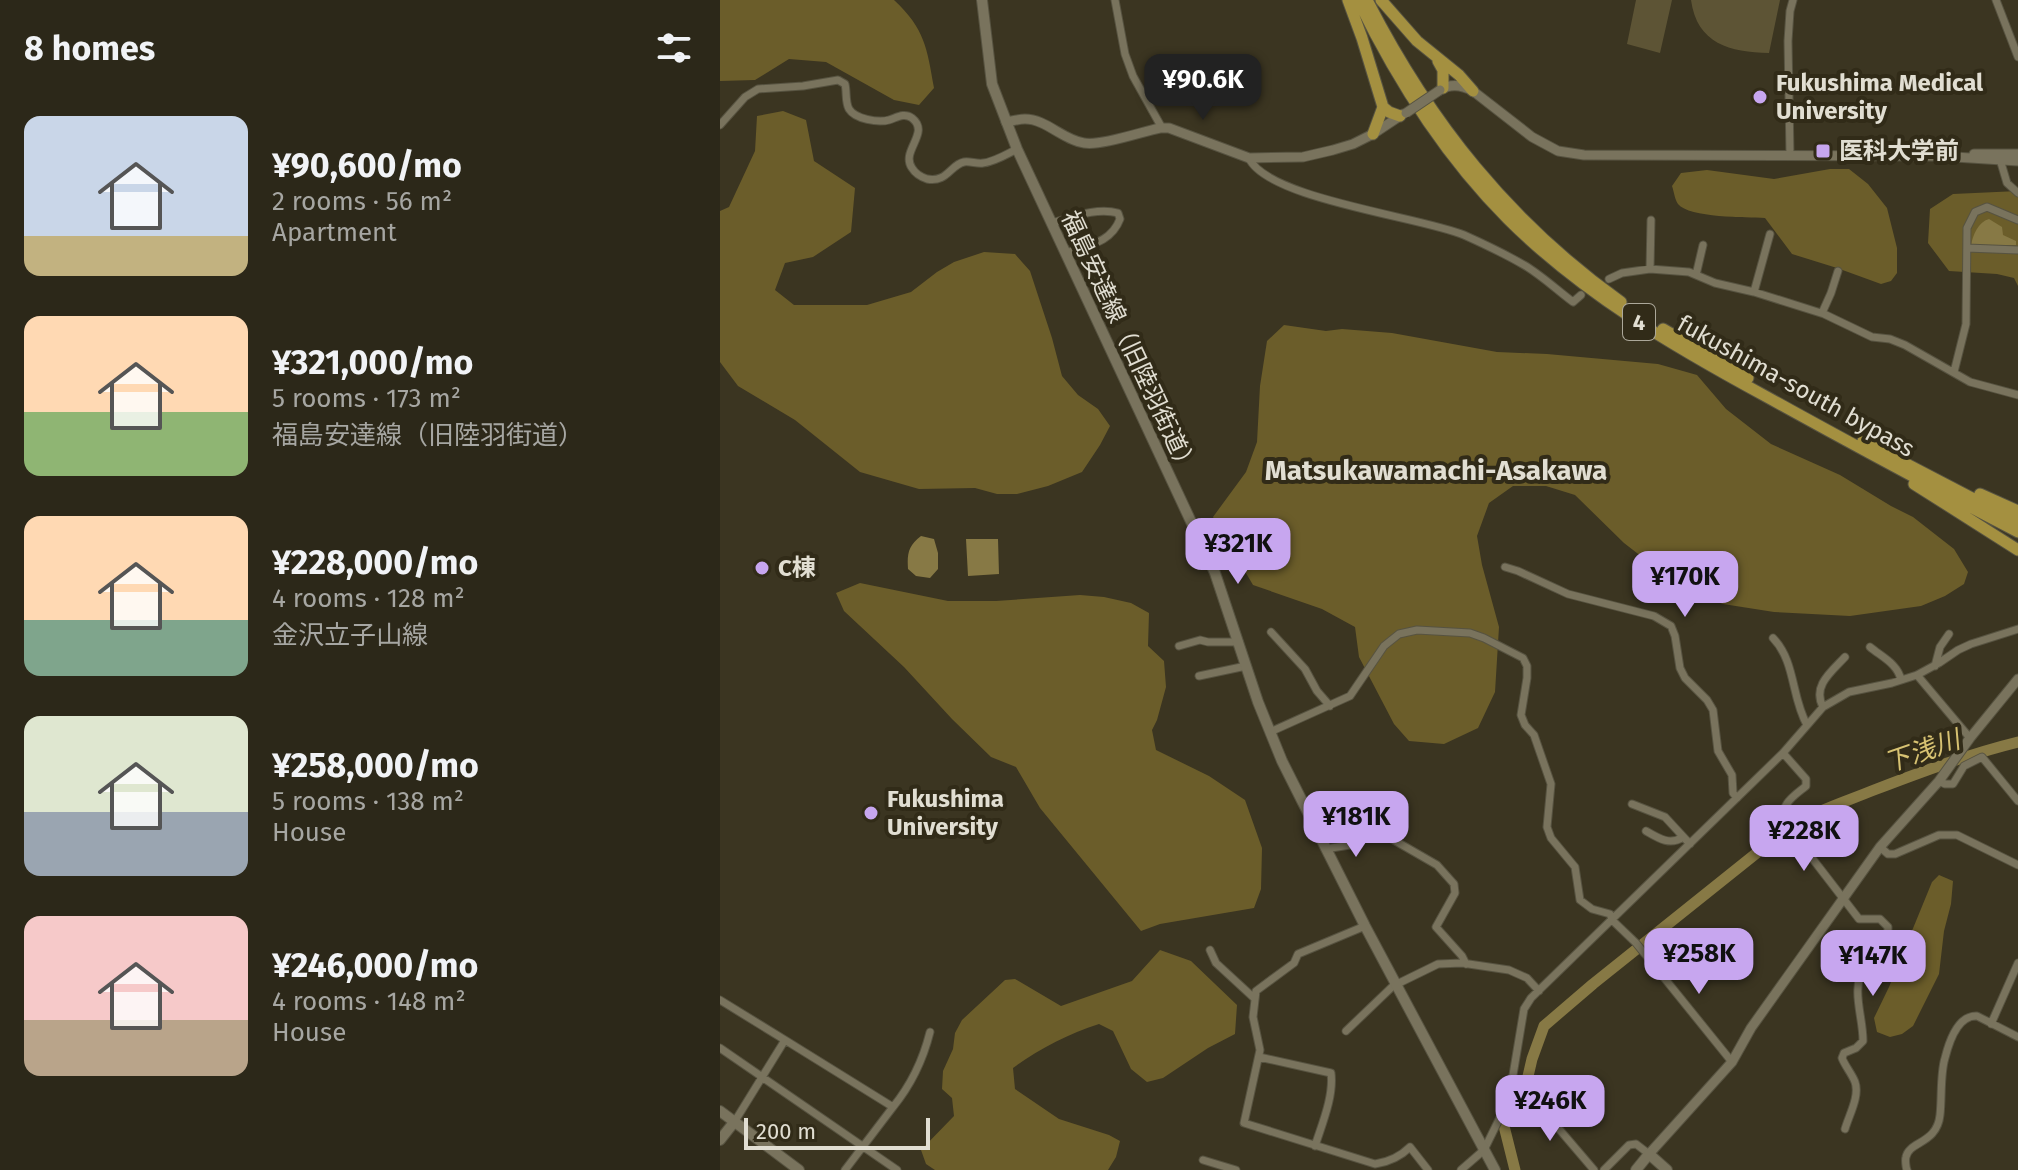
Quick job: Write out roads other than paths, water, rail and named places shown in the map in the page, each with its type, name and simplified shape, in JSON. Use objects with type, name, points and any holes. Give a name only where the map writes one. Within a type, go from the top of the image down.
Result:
[{"type":"highway","points":[[1348,0],[1383,107],[1389,112],[1403,114]]},
{"type":"highway","name":"fukushima-south bypass","points":[[1358,0],[1430,123],[1480,187],[1536,245],[1599,296],[1671,343],[2018,532]]},
{"type":"highway","name":"fukushima-south bypass","points":[[1367,0],[1427,105],[1489,185],[1523,221],[1597,285],[1642,317],[1859,439],[2018,522]]},
{"type":"highway","points":[[1381,0],[1440,63],[1443,70],[1441,89]]},
{"type":"highway","points":[[1417,41],[1459,75],[1473,91]]},
{"type":"highway","points":[[1373,134],[1383,107]]},
{"type":"highway","points":[[1837,435],[2018,550]]},
{"type":"highway","points":[[1859,439],[2018,511]]},
{"type":"main road","name":"福島安達線（旧陸羽街道）","points":[[982,0],[992,84],[1006,122],[1215,573],[1282,761],[1365,926],[1495,1170]]},
{"type":"main road","points":[[720,1111],[792,1168]]},
{"type":"main road","points":[[720,1140],[735,1121]]},
{"type":"main road","points":[[1636,1170],[1649,1154],[1667,1170]]},
{"type":"street","points":[[1115,0],[1125,54],[1133,76],[1162,128]]},
{"type":"street","points":[[1790,155],[1788,41],[1793,0]]},
{"type":"street","points":[[1996,0],[2018,57]]},
{"type":"street","points":[[720,125],[752,91],[838,80],[845,84],[847,105],[855,114],[878,121],[905,116],[913,119],[919,134],[908,159],[913,171],[922,177],[940,178],[961,163],[986,163],[1017,149]]},
{"type":"street","points":[[1006,122],[1027,119],[1088,144],[1169,128],[1249,158],[1303,157],[1333,150],[1373,134],[1441,89],[1457,85],[1473,91],[1532,137],[1558,151],[1584,155],[1999,157],[2018,154]]},
{"type":"street","points":[[1999,157],[2018,161]]},
{"type":"street","points":[[1999,157],[2007,183],[2018,193]]},
{"type":"street","points":[[1249,158],[1251,164],[1266,176],[1290,186],[1349,207],[1441,227],[1526,266],[1573,302],[1581,295]]},
{"type":"street","points":[[1954,372],[1966,324],[1967,228],[1975,212],[1981,208],[1992,208],[2018,220]]},
{"type":"street","points":[[1052,223],[1097,212],[1118,213],[1120,219],[1111,235],[1066,253]]},
{"type":"street","points":[[1650,269],[1651,220]]},
{"type":"street","points":[[1754,292],[1770,234]]},
{"type":"street","points":[[1696,275],[1703,245]]},
{"type":"street","points":[[1967,248],[2018,250]]},
{"type":"street","points":[[1609,279],[1622,273],[1650,269],[1689,272],[1715,283],[1822,313],[1872,337],[1905,345],[1970,382],[2018,395]]},
{"type":"street","points":[[1822,313],[1838,271]]},
{"type":"street","points":[[1505,567],[1568,594],[1654,616],[1671,626],[1685,678],[1713,710],[1718,751],[1732,775],[1733,793],[1737,798]]},
{"type":"street","points":[[1461,1170],[1484,1150],[1509,1099],[1524,1009],[1531,998],[1783,753],[1823,707],[1849,692],[1917,675],[1971,644],[2018,629]]},
{"type":"street","points":[[1270,732],[1350,696],[1384,646],[1399,634],[1417,630],[1470,633],[1523,658],[1527,666],[1521,715],[1534,735],[1551,784],[1547,827],[1551,838],[1575,867],[1580,900],[1592,909],[1610,914],[1732,1062]]},
{"type":"street","points":[[1271,632],[1305,669],[1330,706]]},
{"type":"street","points":[[1935,666],[1940,647],[1949,634]]},
{"type":"street","points":[[1773,638],[1786,655],[1799,709],[1807,725]]},
{"type":"street","points":[[1179,646],[1200,640],[1239,642]]},
{"type":"street","points":[[1870,647],[1894,665],[1901,680]]},
{"type":"street","points":[[1823,707],[1820,686],[1845,657]]},
{"type":"street","points":[[1199,676],[1246,666]]},
{"type":"street","points":[[1917,675],[1970,738]]},
{"type":"street","points":[[1604,1170],[1629,1145],[1636,1144],[1649,1154],[1732,1062],[1751,1028],[1880,847],[1940,778],[2018,679]]},
{"type":"street","points":[[1783,753],[1806,779],[1806,786],[1786,804],[1783,815],[1787,826],[1859,919],[1880,919],[1888,927],[1889,933],[1866,961],[1860,974],[1857,994],[1863,1041],[1844,1053],[1842,1058],[1856,1089],[1845,1129]]},
{"type":"street","points":[[1940,778],[1945,784],[1953,784],[1964,766],[1982,757],[2018,801]]},
{"type":"street","points":[[1632,804],[1665,817],[1690,844]]},
{"type":"street","points":[[1325,849],[1350,845],[1378,831],[1437,865],[1454,884],[1455,893],[1436,927],[1466,964]]},
{"type":"street","points":[[1646,831],[1670,842],[1683,837]]},
{"type":"street","points":[[1880,847],[1888,854],[1895,854],[1939,835],[1957,835],[2018,865]]},
{"type":"street","points":[[1365,926],[1298,954],[1284,972],[1256,991],[1253,1017],[1260,1050],[1244,1123],[1375,1164],[1402,1155],[1410,1147],[1428,1170]]},
{"type":"street","points":[[1210,950],[1216,963],[1254,998]]},
{"type":"street","points":[[1991,1024],[2018,963]]},
{"type":"street","points":[[1346,1031],[1393,986],[1438,964],[1509,970],[1527,978],[1539,991]]},
{"type":"street","points":[[720,1000],[893,1107]]},
{"type":"street","points":[[1907,1170],[1907,1153],[1928,1139],[1938,1127],[1944,1060],[1960,1021],[1977,1016],[2018,1037]]},
{"type":"street","points":[[845,1170],[903,1094],[917,1071],[930,1032]]},
{"type":"street","points":[[735,1121],[785,1040]]},
{"type":"street","points":[[720,1048],[897,1170]]},
{"type":"street","points":[[1259,1057],[1331,1073],[1330,1091],[1315,1146]]},
{"type":"street","points":[[1511,1082],[1530,1095],[1594,1170]]},
{"type":"street","points":[[1203,1160],[1236,1170]]},
{"type":"waterway","name":"下浅川","points":[[1515,1170],[1504,1126],[1522,1102],[1544,1026],[1593,984],[1793,824],[1927,770],[2018,742]]},
{"type":"place","name":"Fukushima Medical University","points":[[1760,97]]},
{"type":"place","name":"医科大学前","points":[[1823,151]]},
{"type":"place","name":"C棟","points":[[762,568]]},
{"type":"place","name":"Fukushima University","points":[[871,813]]},
{"type":"district","name":"Matsukawamachi-Asakawa","points":[[1436,470]]}]
